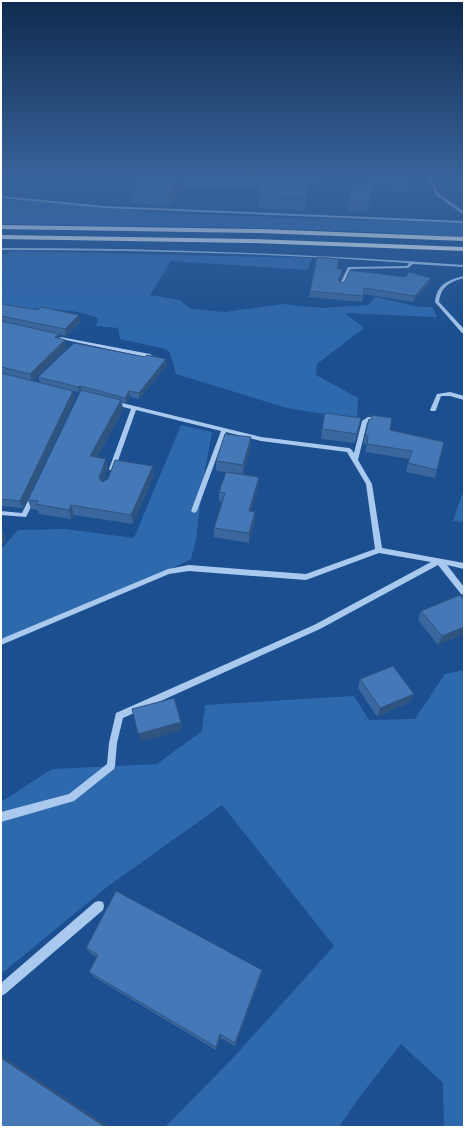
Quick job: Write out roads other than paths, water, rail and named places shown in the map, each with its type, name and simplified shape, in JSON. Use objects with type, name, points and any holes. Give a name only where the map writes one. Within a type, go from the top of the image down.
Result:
[{"type":"highway","points":[[172,230],[260,231],[464,239]]},
{"type":"highway","points":[[1,237],[251,241],[464,249]]},
{"type":"street","points":[[1,250],[208,252],[464,266]]},
{"type":"street","points":[[341,286],[349,268],[408,267],[412,262]]},
{"type":"street","points":[[464,277],[449,281],[441,287],[437,295],[437,302],[464,332]]},
{"type":"street","points":[[47,334],[150,356]]},
{"type":"street","points":[[72,346],[78,341]]},
{"type":"street","points":[[433,410],[439,395],[450,394],[464,398]]},
{"type":"street","points":[[104,401],[262,438],[349,450],[369,484],[379,550]]},
{"type":"street","points":[[111,473],[134,408]]},
{"type":"street","points":[[355,460],[364,422],[368,419],[383,420]]},
{"type":"street","points":[[194,511],[224,430]]},
{"type":"street","points":[[1,513],[24,515],[34,494]]},
{"type":"street","points":[[1,642],[168,572],[189,568],[306,577],[379,550],[464,566]]},
{"type":"street","points":[[439,561],[464,592]]},
{"type":"street","points":[[1,817],[71,798],[112,766],[113,743],[119,716],[317,627],[439,561]]},
{"type":"street","points":[[1,990],[99,906]]}]
